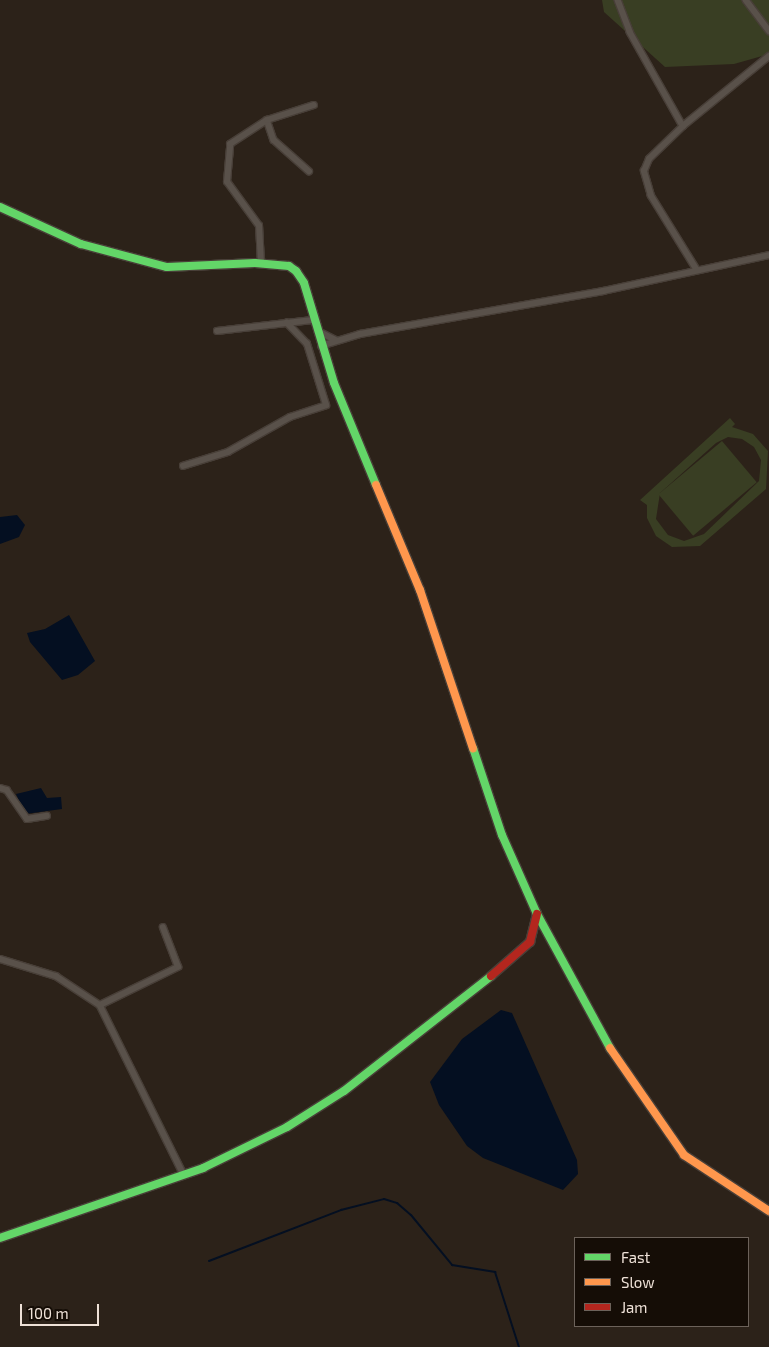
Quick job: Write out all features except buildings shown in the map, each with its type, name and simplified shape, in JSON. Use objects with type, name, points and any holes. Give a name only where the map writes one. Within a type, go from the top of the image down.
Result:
[{"type":"street","points":[[618,0],[630,32],[684,126]]},
{"type":"street","points":[[746,0],[769,31]]},
{"type":"street","points":[[696,269],[644,180],[649,159],[684,126],[769,56]]},
{"type":"street","points":[[261,263],[259,226],[227,182],[230,144],[267,120],[314,105]]},
{"type":"street","points":[[267,120],[274,140],[309,171]]},
{"type":"street","points":[[0,207],[81,244],[167,267],[261,263],[289,266],[296,271],[304,282],[321,346],[420,590],[502,835],[537,914],[614,1056],[684,1156],[769,1210]]},
{"type":"street","points":[[321,346],[343,339],[584,295],[696,269],[769,255]]},
{"type":"street","points":[[217,331],[314,322],[329,338],[343,339]]},
{"type":"street","points":[[183,466],[228,452],[290,417],[326,405],[307,344],[288,323]]},
{"type":"street","points":[[0,788],[7,790],[28,819],[47,816]]},
{"type":"street","points":[[0,1238],[184,1175],[286,1127],[344,1091],[525,947],[530,942],[537,914]]},
{"type":"street","points":[[100,1005],[178,967],[163,928]]},
{"type":"street","points":[[0,959],[56,976],[100,1005],[184,1175]]},
{"type":"green space","points":[[602,0],[769,0],[769,54],[734,64],[665,67],[604,12]]},
{"type":"green space","points":[[730,418],[735,424],[732,427],[753,434],[768,451],[766,489],[700,546],[672,547],[656,536],[647,518],[647,505],[640,500]],"holes":[[[728,437],[742,439],[754,447],[761,460],[759,481],[704,534],[684,541],[668,535],[656,519],[660,493],[716,443]]]},
{"type":"green space","points":[[722,441],[757,482],[693,536],[658,494]]},
{"type":"water","points":[[17,515],[25,525],[19,537],[0,544],[0,517]]},
{"type":"water","points":[[69,615],[95,661],[78,675],[62,680],[30,642],[27,633],[45,629]]},
{"type":"water","points":[[41,788],[47,798],[61,797],[62,809],[25,814],[16,794]]},
{"type":"water","points":[[501,1010],[512,1013],[577,1160],[578,1174],[563,1190],[483,1158],[467,1146],[439,1105],[430,1082],[462,1039]]},
{"type":"waterway","points":[[209,1261],[341,1210],[384,1199],[397,1203],[411,1215],[452,1265],[495,1272],[519,1347]]},
{"type":"traffic: fast","points":[[0,207],[81,244],[167,267],[255,263],[289,266],[296,271],[304,283],[334,383],[376,485]]},
{"type":"traffic: fast","points":[[473,748],[502,835],[537,914],[610,1048]]},
{"type":"traffic: fast","points":[[0,1238],[203,1168],[287,1127],[344,1091],[491,976]]},
{"type":"traffic: slow","points":[[376,485],[420,590],[473,748]]},
{"type":"traffic: slow","points":[[610,1048],[684,1155],[769,1211]]},
{"type":"traffic: jam","points":[[491,976],[530,942],[537,914]]}]
